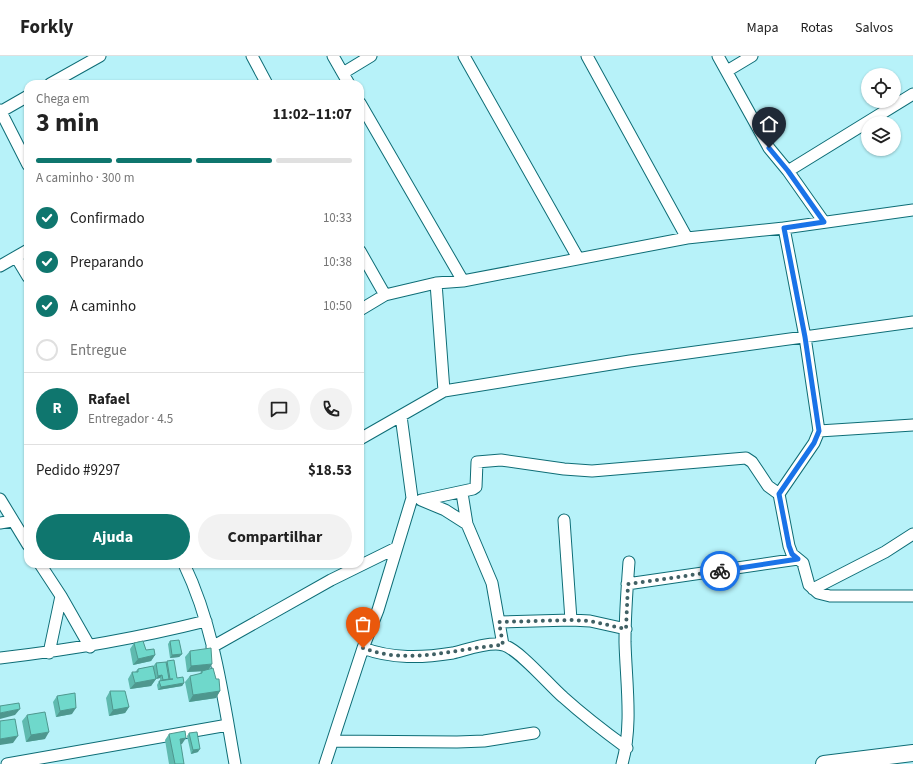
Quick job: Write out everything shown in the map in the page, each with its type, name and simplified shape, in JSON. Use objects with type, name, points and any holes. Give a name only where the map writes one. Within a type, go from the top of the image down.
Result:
[{"type":"street","points":[[57,80],[100,56]]},
{"type":"street","points":[[252,56],[265,80]]},
{"type":"street","points":[[333,56],[347,80]]},
{"type":"street","points":[[343,73],[371,56]]},
{"type":"street","points":[[464,56],[578,258]]},
{"type":"street","points":[[587,56],[687,238]]},
{"type":"street","points":[[718,56],[769,148],[788,171],[824,222]]},
{"type":"street","points":[[727,71],[752,56]]},
{"type":"street","points":[[788,171],[913,94]]},
{"type":"street","points":[[24,98],[0,111],[24,157]]},
{"type":"street","points":[[364,110],[463,281]]},
{"type":"street","points":[[364,308],[385,295],[436,283],[463,281],[687,238],[784,228],[913,210]]},
{"type":"street","points":[[779,494],[814,443],[819,431],[805,337],[784,228]]},
{"type":"street","points":[[0,266],[24,252]]},
{"type":"street","points":[[16,257],[24,271]]},
{"type":"street","points":[[364,258],[385,295]]},
{"type":"street","points":[[436,283],[444,391]]},
{"type":"street","points":[[364,437],[444,391],[630,361],[913,322]]},
{"type":"street","points":[[325,764],[363,648],[378,610],[396,548],[417,499],[401,416]]},
{"type":"street","points":[[819,431],[913,425]]},
{"type":"street","points":[[417,499],[462,492],[476,487],[477,462],[488,460],[513,461],[564,469],[592,471],[746,458],[752,462],[768,486],[779,494],[789,546],[792,554],[803,563],[809,585],[813,589],[818,593],[830,596],[913,596]]},
{"type":"street","points":[[462,492],[467,524],[492,584],[503,645]]},
{"type":"street","points":[[417,499],[445,510],[467,524]]},
{"type":"street","points":[[0,500],[24,539]]},
{"type":"street","points":[[564,520],[571,620]]},
{"type":"street","points":[[0,523],[12,521]]},
{"type":"street","points":[[813,589],[885,552],[913,534]]},
{"type":"street","points":[[364,564],[396,548]]},
{"type":"street","points":[[628,584],[798,559]]},
{"type":"street","points":[[622,764],[627,748],[628,733],[626,629],[629,562]]},
{"type":"street","points":[[43,568],[61,596],[90,647]]},
{"type":"street","points":[[186,568],[196,589],[206,621],[235,764]]},
{"type":"street","points":[[212,647],[331,580],[355,568]]},
{"type":"street","points":[[50,653],[61,596]]},
{"type":"street","points":[[499,622],[571,620],[590,621],[626,629]]},
{"type":"street","points":[[0,658],[90,647],[206,621]]},
{"type":"street","points":[[363,648],[389,656],[401,657],[452,653],[484,646],[503,645],[513,650],[563,697],[627,748]]},
{"type":"street","points":[[8,764],[228,725]]},
{"type":"street","points":[[333,741],[484,741],[534,733]]},
{"type":"street","points":[[824,764],[893,760],[913,753]]},
{"type":"building","points":[[179,640],[182,654],[172,655],[170,641]]},
{"type":"building","points":[[143,641],[146,650],[154,649],[155,655],[138,659],[134,643]]},
{"type":"building","points":[[211,648],[212,664],[191,666],[190,651]]},
{"type":"building","points":[[174,660],[177,678],[183,677],[184,683],[161,687],[159,681],[173,679],[170,679],[167,661]]},
{"type":"building","points":[[166,662],[169,679],[163,680],[162,675],[158,676],[156,663]]},
{"type":"building","points":[[153,666],[156,679],[135,683],[132,672],[138,672],[138,669]]},
{"type":"building","points":[[213,668],[216,679],[219,679],[220,691],[193,695],[190,676]]},
{"type":"building","points":[[110,691],[125,691],[129,707],[113,710]]},
{"type":"building","points":[[75,693],[76,708],[60,711],[57,696]]},
{"type":"building","points":[[19,703],[20,709],[0,713],[0,706]]},
{"type":"building","points":[[45,712],[49,732],[31,735],[27,715]]},
{"type":"building","points":[[15,719],[18,736],[0,739],[0,721]]},
{"type":"building","points":[[185,731],[186,738],[180,739],[184,764],[175,764],[169,734]]},
{"type":"building","points":[[197,732],[200,749],[193,750],[189,733]]},
{"type":"way so far","points":[[363,648],[389,656],[401,657],[452,653],[484,646],[503,645],[499,622],[571,620],[590,621],[626,629],[628,584],[720,571]]},
{"type":"route","points":[[720,571],[798,559],[792,554],[789,546],[779,494],[814,443],[819,431],[805,337],[784,228],[824,222],[788,171],[774,156],[769,148]]}]
